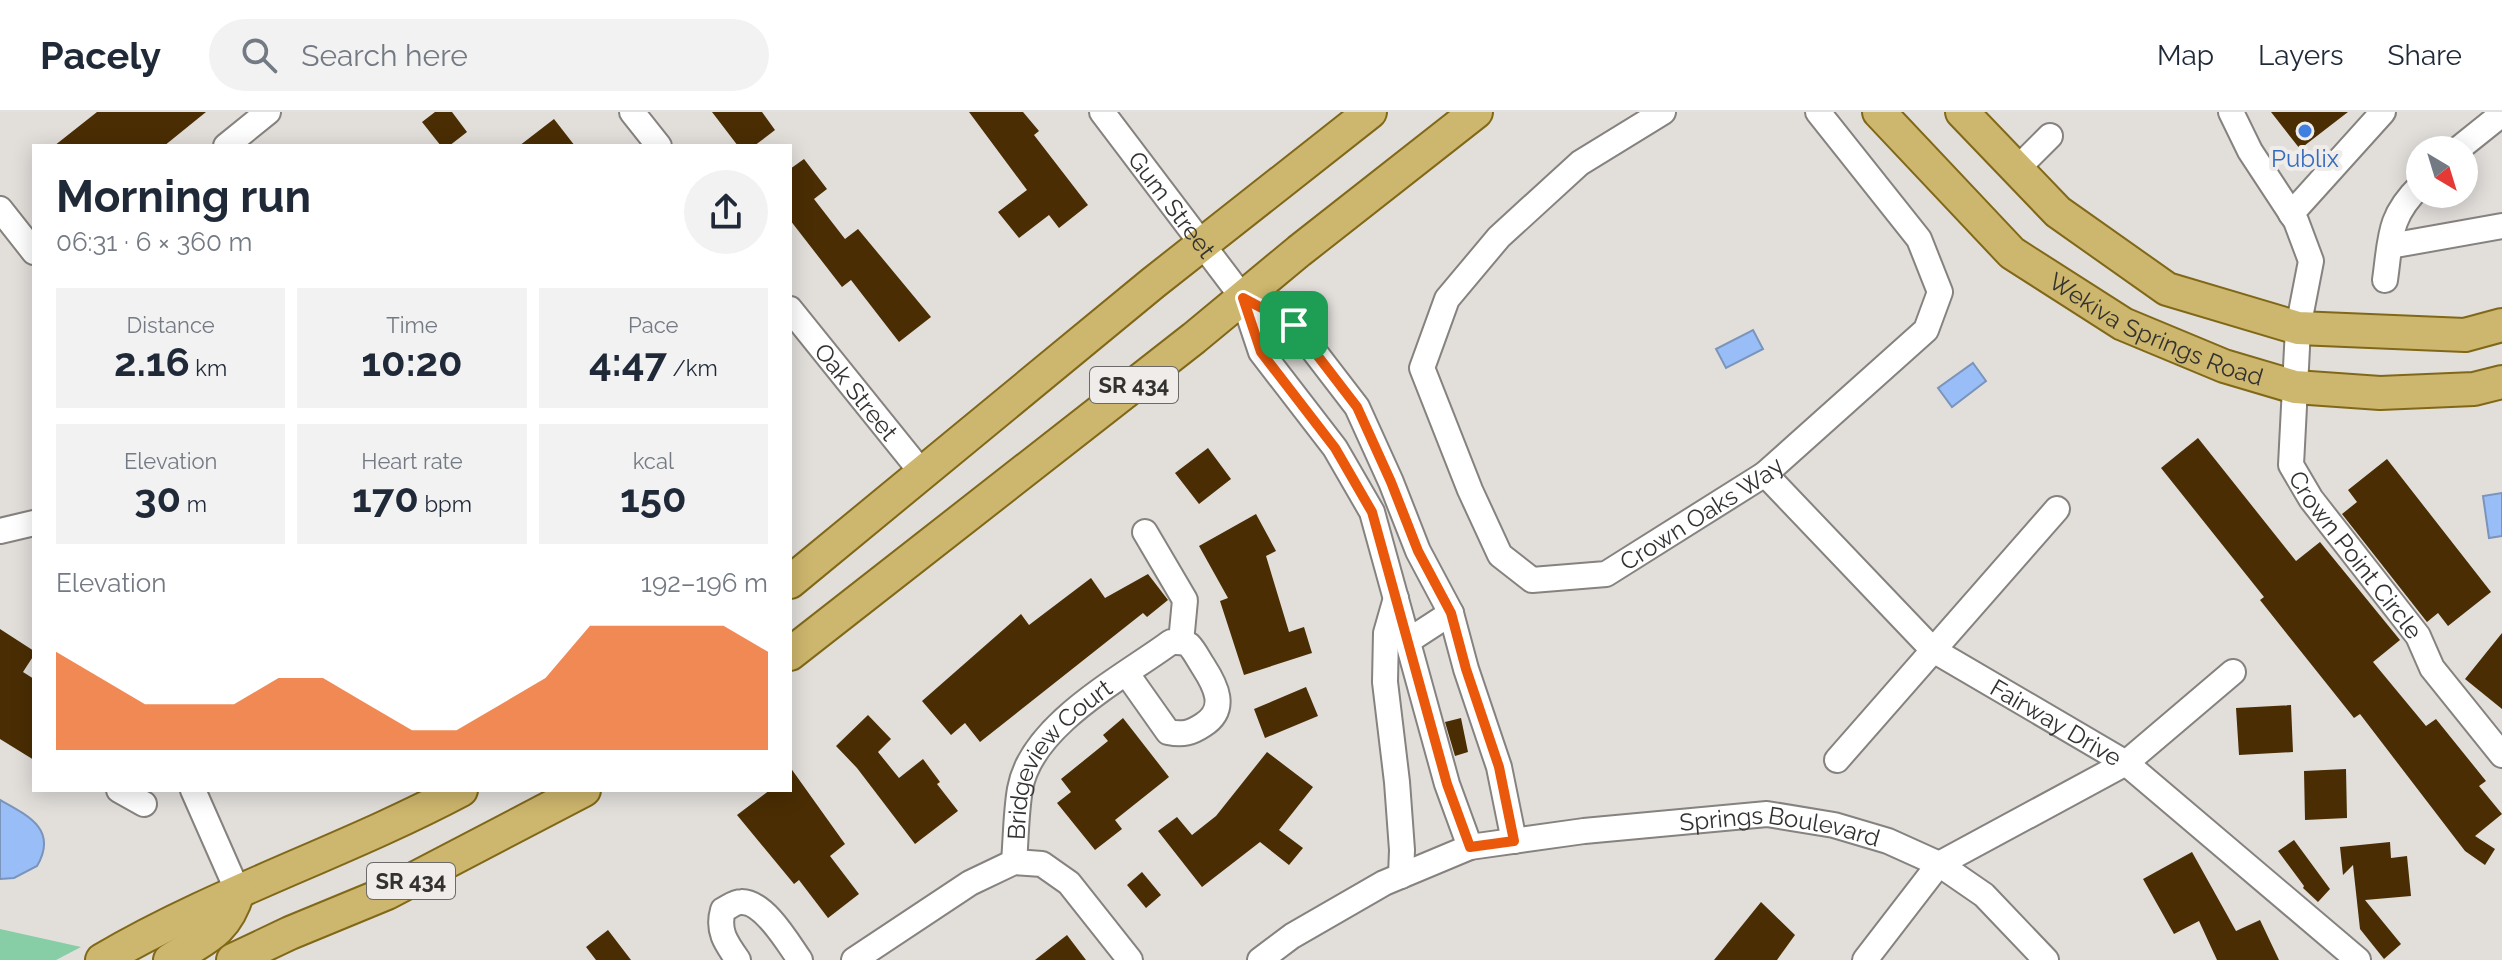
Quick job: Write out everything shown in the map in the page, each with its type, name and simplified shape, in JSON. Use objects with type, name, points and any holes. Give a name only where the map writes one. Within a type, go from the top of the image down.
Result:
[{"type":"main road","name":"SR 434","points":[[792,580],[1204,243],[1370,112]]},
{"type":"main road","name":"SR 434","points":[[792,652],[1476,112]]},
{"type":"main road","name":"Wekiva Springs Road","points":[[1879,112],[2012,253],[2123,324],[2224,366],[2295,387],[2380,393],[2474,389],[2502,382]]},
{"type":"main road","name":"Wekiva Springs Road","points":[[1962,112],[2058,212],[2167,289],[2298,328],[2465,335],[2502,325]]},
{"type":"main road","name":"SR 434","points":[[102,960],[238,892],[349,845],[457,792]]},
{"type":"main road","name":"SR 434","points":[[233,960],[387,893],[580,792]]},
{"type":"main road","points":[[175,957],[222,927],[232,913],[238,892]]},
{"type":"street","points":[[228,144],[268,112]]},
{"type":"street","points":[[632,112],[657,144]]},
{"type":"street","name":"Gum Street","points":[[1102,112],[1243,298]]},
{"type":"street","name":"Crown Oaks Way","points":[[1663,112],[1580,163],[1499,237],[1447,299],[1422,368],[1470,490],[1500,555],[1532,580],[1606,574],[1765,474],[1926,330],[1940,292],[1919,239],[1818,112]]},
{"type":"street","name":"Crown Point Circle","points":[[2231,112],[2250,151],[2291,214],[2311,261],[2298,328],[2291,465],[2311,499],[2418,636],[2432,668],[2502,755]]},
{"type":"street","points":[[2291,214],[2383,112]]},
{"type":"street","points":[[2474,136],[2502,114]]},
{"type":"street","points":[[2017,169],[2050,136]]},
{"type":"street","points":[[2385,280],[2393,221],[2406,200]]},
{"type":"street","points":[[0,209],[32,249]]},
{"type":"street","points":[[2390,246],[2502,226]]},
{"type":"street","points":[[1243,298],[1261,352],[1335,448],[1372,512],[1447,784],[1470,847]]},
{"type":"street","points":[[1243,298],[1294,325],[1357,407],[1418,551],[1451,613],[1499,767],[1514,841]]},
{"type":"street","name":"Oak Street","points":[[792,311],[923,474]]},
{"type":"street","name":"Fairway Drive","points":[[1765,474],[1933,650],[2126,763],[2358,960]]},
{"type":"street","points":[[1837,760],[2057,509]]},
{"type":"street","points":[[0,531],[32,523]]},
{"type":"street","points":[[1145,532],[1185,600],[1181,642]]},
{"type":"street","points":[[1396,598],[1386,633],[1385,682],[1399,814],[1401,876]]},
{"type":"street","points":[[1408,641],[1451,613]]},
{"type":"street","name":"Bridgeview Court","points":[[1014,862],[1020,786],[1035,751],[1064,718],[1171,642],[1189,645],[1214,682],[1219,697],[1218,707],[1210,720],[1193,732],[1180,735],[1168,732],[1127,674]]},
{"type":"street","points":[[1865,960],[1939,864],[2126,763],[2233,672]]},
{"type":"street","points":[[123,792],[144,804]]},
{"type":"street","points":[[194,792],[238,892]]},
{"type":"street","name":"Springs Boulevard","points":[[1260,960],[1292,936],[1384,883],[1470,847],[1599,830],[1767,814],[1834,825],[1888,841],[1939,864],[1984,895],[2046,960]]},
{"type":"street","points":[[854,960],[970,883],[1014,862],[1042,864],[1069,883],[1130,960]]},
{"type":"street","points":[[738,960],[727,945],[719,923],[723,910],[738,901],[751,904],[766,914],[800,960]]},
{"type":"green space","points":[[0,929],[81,947],[56,960],[0,960]]},
{"type":"water","points":[[1753,330],[1763,349],[1726,368],[1716,349]]},
{"type":"water","points":[[1973,363],[1986,381],[1952,407],[1938,388]]},
{"type":"water","points":[[2502,493],[2502,536],[2489,538],[2483,496]]},
{"type":"water","points":[[0,800],[30,818],[42,834],[44,843],[37,866],[14,878],[0,879]]},
{"type":"building","points":[[97,112],[206,112],[166,144],[57,144]]},
{"type":"building","points":[[435,112],[452,112],[467,132],[452,144],[439,144],[422,122]]},
{"type":"building","points":[[712,112],[762,112],[775,130],[757,144],[736,144]]},
{"type":"building","points":[[969,112],[1023,112],[1039,131],[1034,135],[1088,205],[1059,228],[1049,215],[1019,238],[998,212],[1027,190]]},
{"type":"building","name":"Publix","points":[[2271,112],[2348,112],[2300,149]]},
{"type":"building","points":[[554,119],[573,144],[522,144]]},
{"type":"building","points":[[804,159],[827,189],[814,199],[845,239],[858,229],[931,317],[899,342],[851,280],[842,287],[792,223],[792,168]]},
{"type":"building","points":[[2198,438],[2296,561],[2320,542],[2400,640],[2373,662],[2426,726],[2436,719],[2486,781],[2479,786],[2502,814],[2475,836],[2495,849],[2485,865],[2465,851],[2360,714],[2354,718],[2260,600],[2264,597],[2161,468]]},
{"type":"building","points":[[1208,448],[1231,479],[1199,504],[1175,473]]},
{"type":"building","points":[[2387,459],[2491,592],[2448,626],[2438,613],[2427,622],[2342,514],[2357,502],[2348,490]]},
{"type":"building","points":[[1256,514],[1276,551],[1266,556],[1289,632],[1304,627],[1312,653],[1244,675],[1220,601],[1228,598],[1199,546]]},
{"type":"building","points":[[1148,574],[1168,600],[1147,617],[1143,613],[980,742],[965,723],[951,735],[922,701],[1021,614],[1029,625],[1091,578],[1105,598]]},
{"type":"building","points":[[0,629],[32,650],[32,658],[23,672],[32,678],[32,759],[0,739]]},
{"type":"building","points":[[2502,633],[2502,709],[2465,679]]},
{"type":"building","points":[[1306,687],[1318,716],[1265,738],[1254,709]]},
{"type":"building","points":[[2291,705],[2293,752],[2239,755],[2236,708]]},
{"type":"building","points":[[868,715],[891,739],[878,752],[899,778],[923,759],[958,811],[915,844],[857,768],[836,746]]},
{"type":"building","points":[[1123,718],[1169,777],[1115,820],[1122,829],[1095,850],[1057,803],[1071,792],[1061,779],[1108,741],[1103,735]]},
{"type":"building","points":[[1461,718],[1468,752],[1455,756],[1445,722]]},
{"type":"building","points":[[1267,752],[1313,787],[1279,830],[1303,848],[1289,865],[1260,842],[1202,887],[1158,831],[1177,817],[1192,835],[1216,816]]},
{"type":"building","points":[[2346,769],[2347,818],[2305,820],[2304,771]]},
{"type":"building","points":[[792,770],[845,844],[830,856],[859,894],[828,918],[799,880],[794,884],[737,815],[767,792],[792,792]]},
{"type":"building","points":[[2294,840],[2330,889],[2318,902],[2303,888],[2278,851]]},
{"type":"building","points":[[2390,842],[2391,858],[2407,856],[2411,896],[2365,900],[2401,944],[2384,959],[2360,929],[2353,865],[2343,875],[2340,847]]},
{"type":"building","points":[[2192,852],[2236,931],[2260,920],[2279,960],[2217,960],[2199,921],[2174,934],[2143,879]]},
{"type":"building","points":[[1142,872],[1161,895],[1146,908],[1127,885]]},
{"type":"building","points":[[1761,902],[1795,935],[1777,960],[1714,960]]},
{"type":"building","points":[[608,930],[631,960],[596,960],[586,947]]},
{"type":"building","points":[[1067,935],[1086,960],[1035,960]]},
{"type":"place","name":"Publix","points":[[2305,131]]},
{"type":"route","points":[[1243,298],[1294,325],[1357,407],[1418,551],[1451,613],[1499,767],[1514,841],[1470,847],[1447,784],[1372,512],[1335,448],[1261,352],[1243,298]]}]
